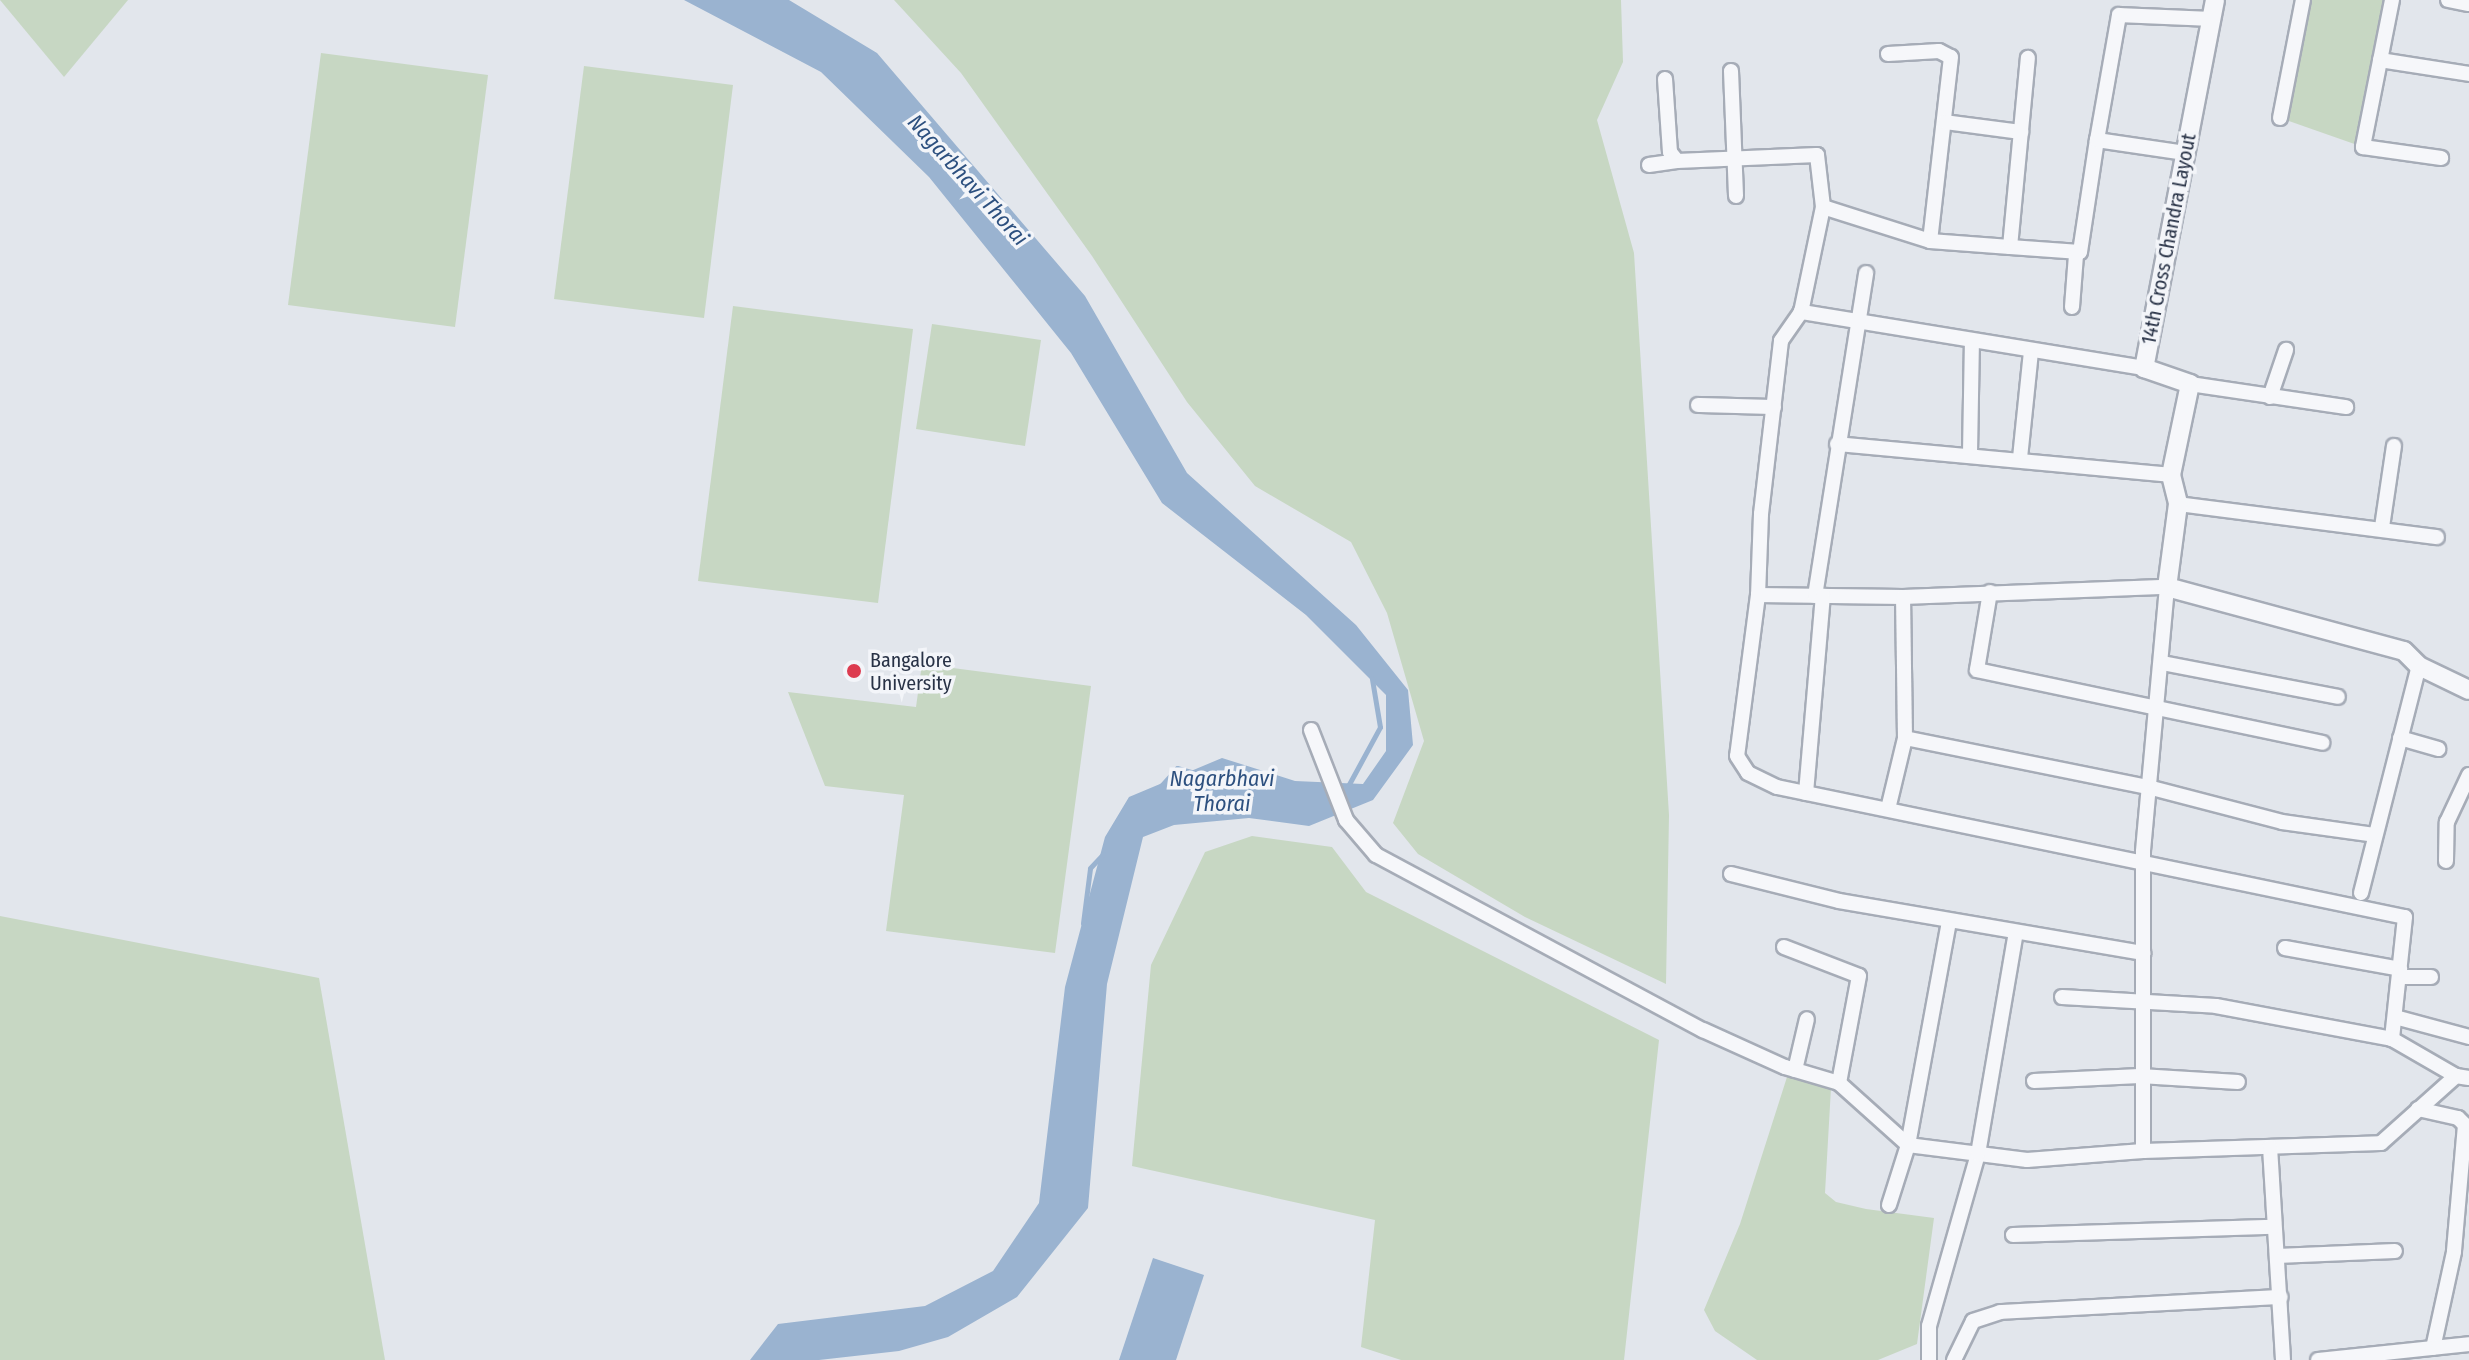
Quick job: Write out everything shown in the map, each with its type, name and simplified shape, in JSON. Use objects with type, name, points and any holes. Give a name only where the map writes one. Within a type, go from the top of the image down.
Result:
[{"type":"street","name":"14th Cross Chandra Layout","points":[[2190,384],[2144,368],[2215,0]]},
{"type":"street","points":[[2280,118],[2303,0]]},
{"type":"street","points":[[2392,0],[2363,147],[2441,158]]},
{"type":"street","points":[[2448,0],[2469,4]]},
{"type":"street","points":[[2072,307],[2076,255],[2119,15],[2211,19]]},
{"type":"street","points":[[1888,54],[1939,51],[1951,57],[1930,241]]},
{"type":"street","points":[[2010,247],[2028,58]]},
{"type":"street","points":[[2380,60],[2469,74]]},
{"type":"street","points":[[1731,71],[1736,196]]},
{"type":"street","points":[[1665,79],[1670,152],[1677,161]]},
{"type":"street","points":[[1945,122],[2021,132]]},
{"type":"street","points":[[2097,140],[2185,153]]},
{"type":"street","points":[[1649,165],[1734,157],[1817,155],[1823,207],[1801,312],[1781,341],[1758,595],[1737,756],[1761,783],[2146,867],[2405,917],[2392,1039]]},
{"type":"street","points":[[1823,207],[1930,241],[2076,255]]},
{"type":"street","points":[[1806,793],[1819,596],[1837,444],[1866,273]]},
{"type":"street","points":[[1801,312],[1858,324],[2144,368]]},
{"type":"street","points":[[1970,453],[1972,342]]},
{"type":"street","points":[[2270,397],[2286,350]]},
{"type":"street","points":[[2020,458],[2031,351]]},
{"type":"street","points":[[2143,1151],[2140,1076],[2148,787],[2178,504],[2171,475],[2190,384],[2346,407]]},
{"type":"street","points":[[1698,405],[1774,407]]},
{"type":"street","points":[[1837,444],[1970,453],[2171,475]]},
{"type":"street","points":[[2382,527],[2394,446]]},
{"type":"street","points":[[2178,504],[2382,527],[2437,537]]},
{"type":"street","points":[[1758,595],[1903,597],[2167,587],[2404,651],[2419,666],[2469,690]]},
{"type":"street","points":[[1990,592],[1977,670],[2158,711],[2322,743]]},
{"type":"street","points":[[1888,809],[1905,738],[1903,597]]},
{"type":"street","points":[[2162,663],[2338,697]]},
{"type":"street","points":[[2361,893],[2419,666]]},
{"type":"street","points":[[1311,730],[1346,820],[1376,855],[1703,1030],[1795,1070],[1839,1083],[1908,1145],[2027,1160],[2143,1151],[2381,1143],[2418,1109],[2462,1077],[2392,1039],[2216,1006],[2142,999],[2062,997]]},
{"type":"street","points":[[1905,738],[2148,787],[2282,822],[2374,835]]},
{"type":"street","points":[[2400,738],[2438,749]]},
{"type":"street","points":[[2446,861],[2447,822],[2469,775]]},
{"type":"street","points":[[1731,874],[1839,901],[2144,953]]},
{"type":"street","points":[[1889,1205],[1908,1145],[1949,921]]},
{"type":"street","points":[[1929,1360],[1929,1326],[1978,1154],[2016,932]]},
{"type":"street","points":[[1784,947],[1859,976],[1839,1083]]},
{"type":"street","points":[[2285,948],[2431,977]]},
{"type":"street","points":[[2395,1017],[2469,1037]]},
{"type":"street","points":[[1795,1070],[1807,1019]]},
{"type":"street","points":[[2034,1081],[2140,1076],[2238,1082]]},
{"type":"street","points":[[2418,1109],[2458,1118],[2465,1125],[2454,1252],[2433,1348]]},
{"type":"street","points":[[2270,1147],[2283,1360]]},
{"type":"street","points":[[2013,1235],[2273,1227]]},
{"type":"street","points":[[2277,1256],[2395,1251]]},
{"type":"street","points":[[1954,1360],[1973,1321],[2000,1312],[2281,1297]]},
{"type":"street","points":[[2318,1360],[2469,1344]]},
{"type":"green space","points":[[0,0],[128,0],[64,77]]},
{"type":"green space","points":[[894,0],[1621,0],[1623,62],[1597,120],[1634,253],[1669,815],[1666,984],[1525,917],[1418,854],[1393,823],[1424,741],[1387,613],[1351,542],[1255,486],[1187,402],[1092,256],[961,73]]},
{"type":"green space","points":[[2303,0],[2392,0],[2363,147],[2280,118]]},
{"type":"green space","points":[[321,53],[488,75],[455,327],[288,305]]},
{"type":"green space","points":[[584,66],[733,85],[704,318],[554,299]]},
{"type":"green space","points":[[733,306],[913,329],[878,603],[698,581]]},
{"type":"green space","points":[[932,324],[1041,340],[1025,446],[916,429]]},
{"type":"green space","points":[[922,664],[1091,686],[1055,953],[886,931],[904,795],[825,786],[788,692],[916,707]]},
{"type":"green space","points":[[1252,836],[1332,847],[1366,892],[1659,1040],[1624,1360],[1401,1360],[1361,1347],[1375,1220],[1132,1166],[1151,965],[1205,852]]},
{"type":"green space","points":[[0,916],[319,978],[385,1360],[0,1360]]},
{"type":"green space","points":[[1787,1077],[1831,1088],[1825,1193],[1836,1202],[1866,1209],[1934,1218],[1917,1344],[1878,1360],[1757,1360],[1715,1331],[1704,1310],[1740,1224]]},
{"type":"water","name":"Nagarbhavi Thorai","points":[[684,0],[789,0],[877,53],[1085,296],[1187,473],[1356,625],[1408,690],[1413,745],[1373,800],[1309,826],[1249,818],[1174,825],[1143,837],[1107,984],[1088,1208],[1017,1297],[948,1337],[899,1351],[819,1360],[750,1360],[778,1324],[925,1306],[993,1271],[1039,1203],[1065,987],[1105,837],[1129,797],[1222,758],[1295,781],[1363,784],[1386,751],[1386,695],[1306,615],[1162,503],[1071,353],[929,177],[821,72]]},
{"type":"water","points":[[1153,1258],[1204,1275],[1176,1360],[1119,1360]]},
{"type":"waterway","name":"Nagarbhavi Thorai","points":[[1348,786],[1380,727],[1372,679]]},
{"type":"waterway","name":"Nagarbhavi Thorai","points":[[1161,786],[1177,768],[1194,773]]},
{"type":"waterway","name":"Nagarbhavi Thorai","points":[[1083,923],[1090,868],[1103,854]]},
{"type":"place","name":"Bangalore University","points":[[854,671]]}]
